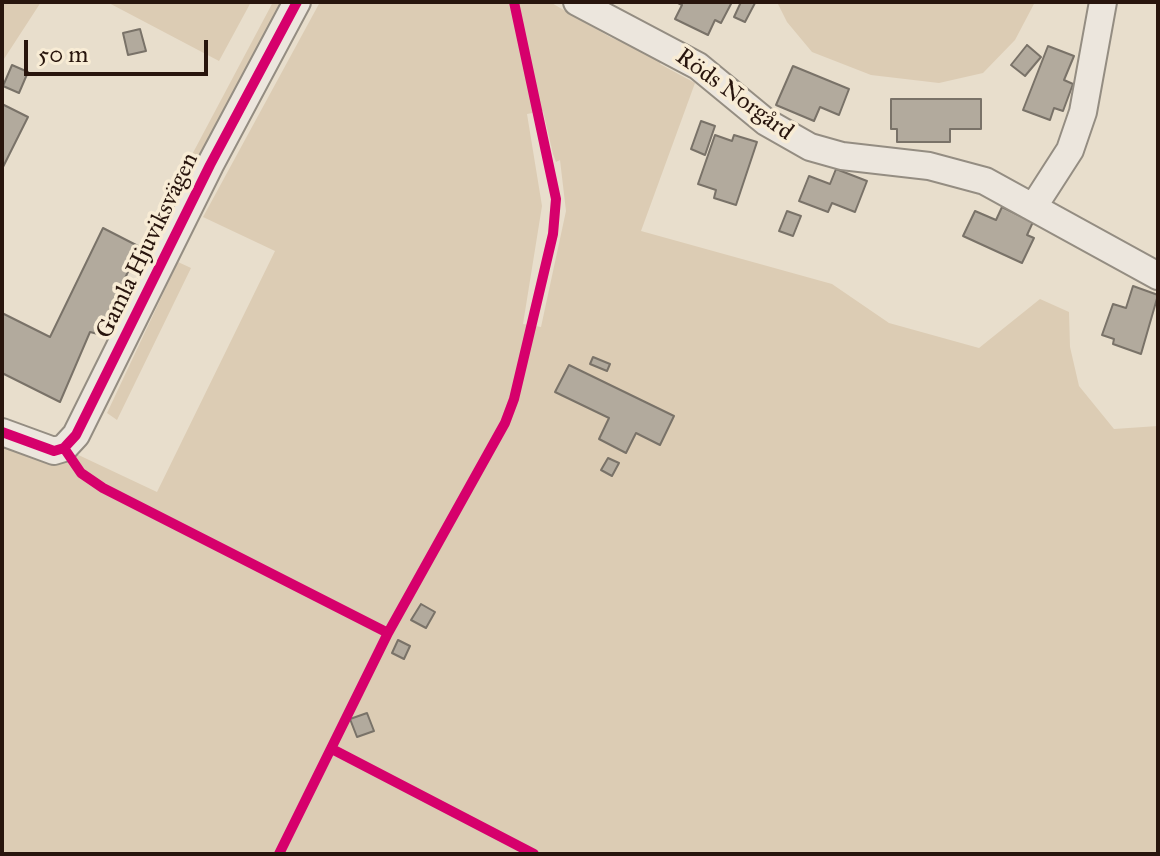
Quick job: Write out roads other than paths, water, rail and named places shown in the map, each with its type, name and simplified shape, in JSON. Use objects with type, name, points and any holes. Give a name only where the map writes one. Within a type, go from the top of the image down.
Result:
[{"type":"street","name":"Gamla Hjuviksvägen","points":[[2,432],[54,451],[71,443],[210,165],[297,2]]},
{"type":"street","name":"Röds Norgård","points":[[577,2],[698,66],[766,122],[810,147],[842,156],[950,170],[985,181],[1158,276]]},
{"type":"street","points":[[1034,206],[1070,150],[1083,112],[1103,2]]}]
